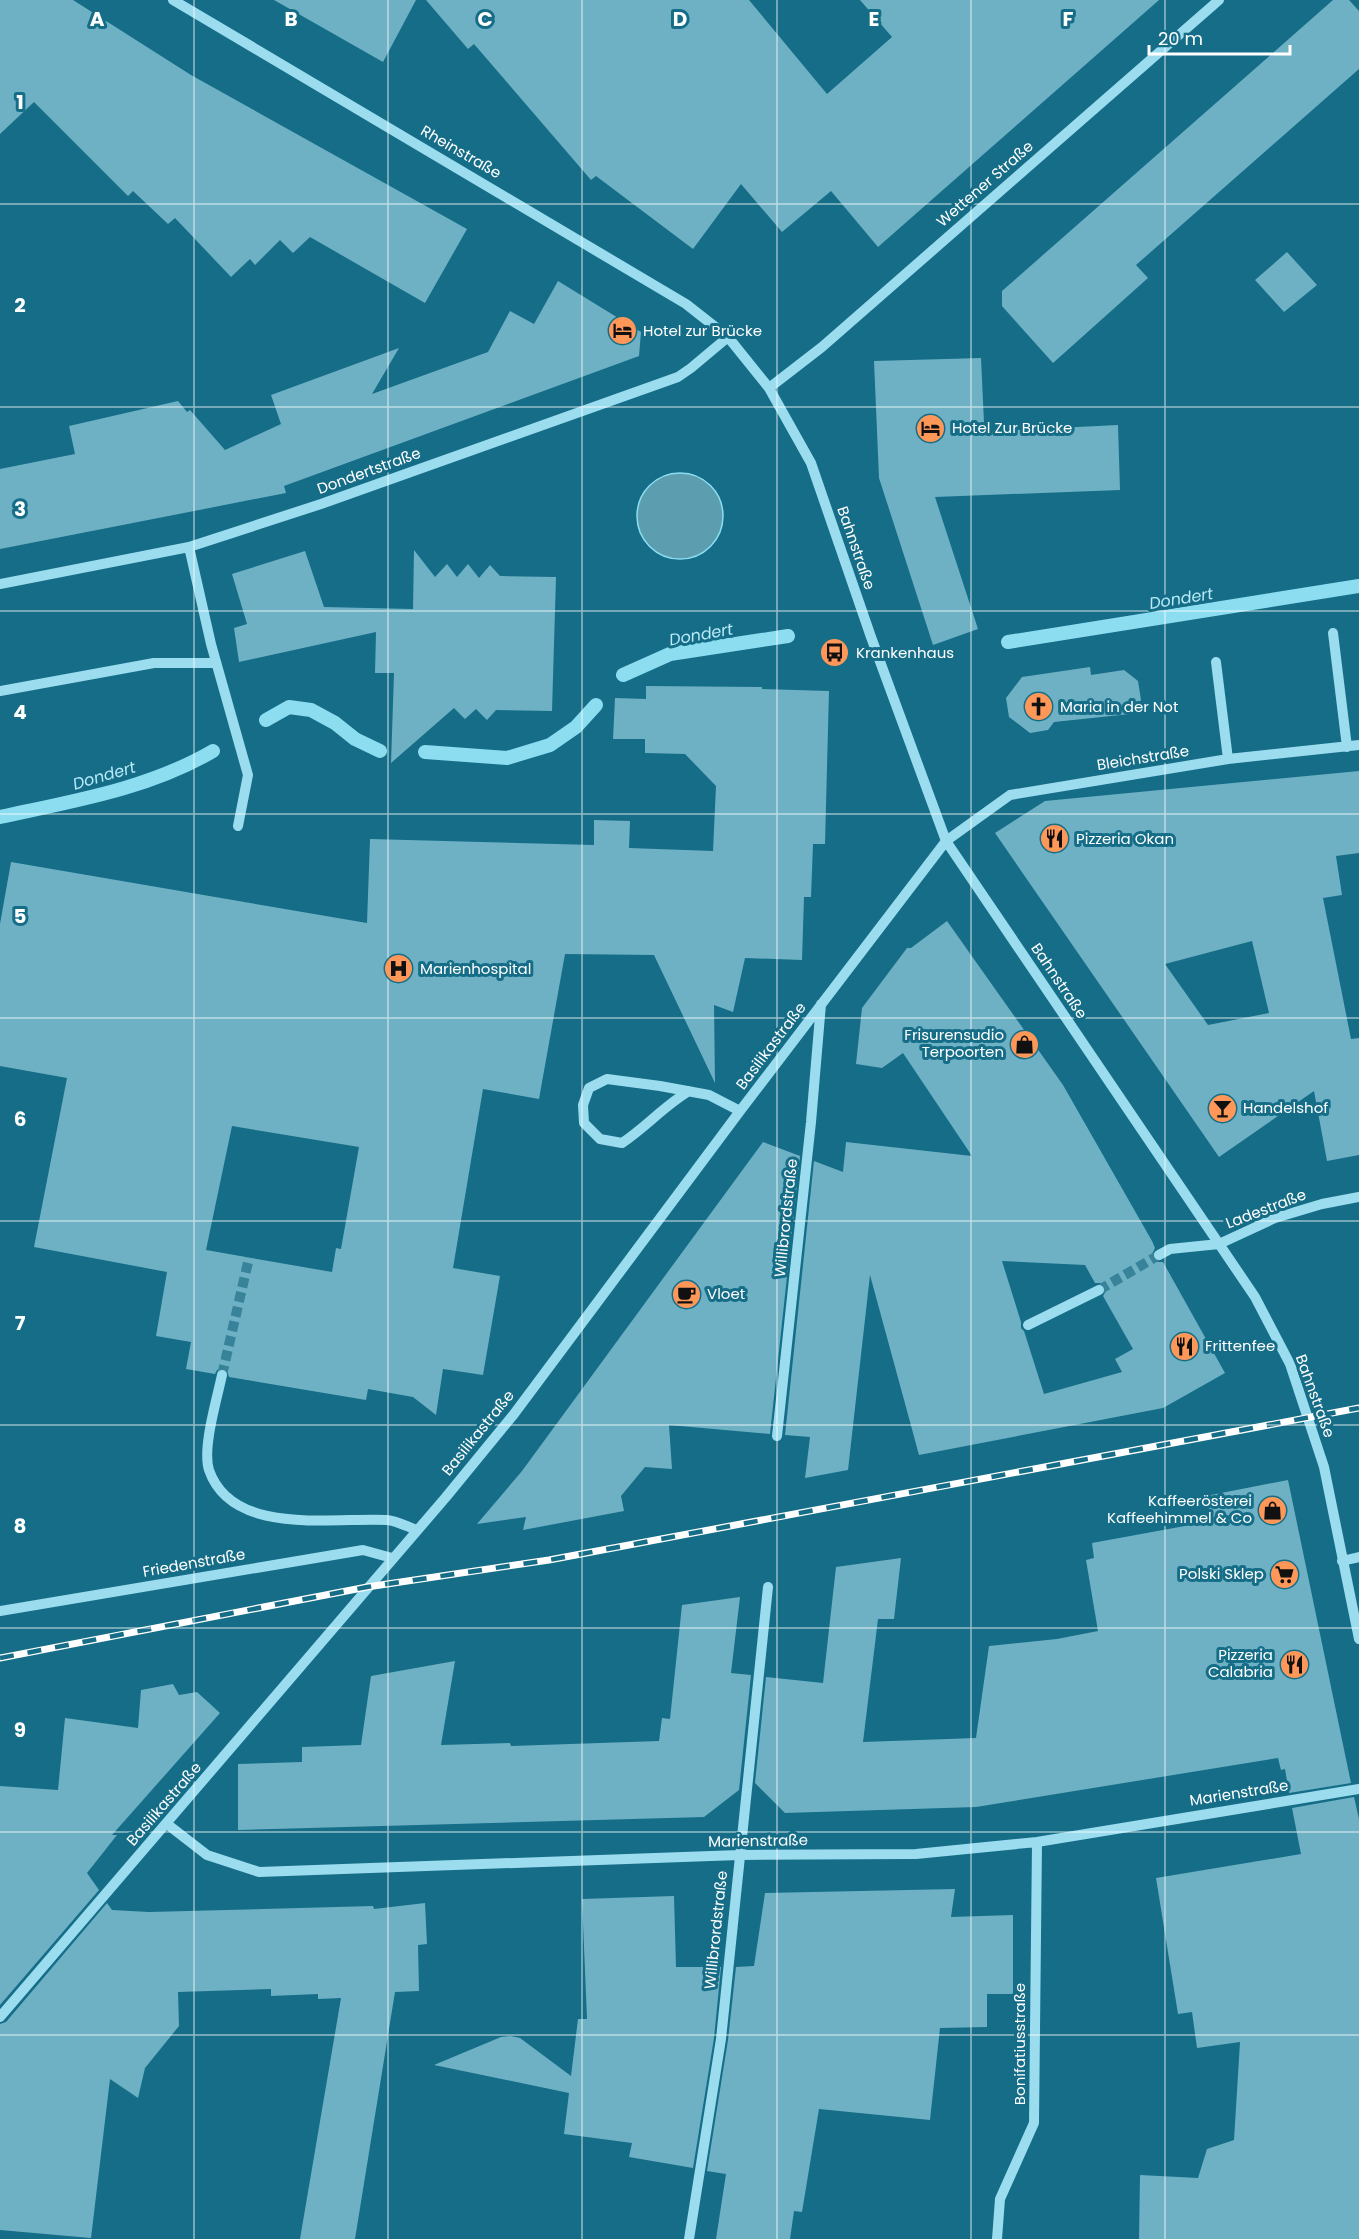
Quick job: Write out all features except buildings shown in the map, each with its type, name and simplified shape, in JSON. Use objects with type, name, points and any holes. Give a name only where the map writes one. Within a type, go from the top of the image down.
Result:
[{"type":"street","name":"Rheinstraße","points":[[173,0],[648,280],[686,304],[728,337]]},
{"type":"street","name":"Wettener Straße","points":[[769,388],[822,347],[1219,0]]},
{"type":"street","name":"Bahnstraße","points":[[728,337],[769,388],[811,463],[871,637],[946,841],[1255,1297],[1290,1364],[1324,1467],[1359,1639]]},
{"type":"street","name":"Dondertstraße","points":[[0,584],[189,547],[333,500],[678,377],[691,369],[728,337]]},
{"type":"street","points":[[189,547],[216,663],[248,776],[238,826]]},
{"type":"street","points":[[1333,633],[1347,747]]},
{"type":"street","points":[[1216,662],[1228,759]]},
{"type":"street","points":[[0,691],[154,663],[216,663]]},
{"type":"street","name":"Bleichstraße","points":[[946,841],[1010,795],[1228,759],[1359,745]]},
{"type":"street","name":"Basilikastraße","points":[[0,2017],[167,1824],[514,1414],[740,1111],[946,841]]},
{"type":"street","name":"Willibrordstraße","points":[[777,1436],[812,1122],[821,1004]]},
{"type":"street","points":[[689,1091],[673,1100],[642,1130],[622,1143],[600,1139],[584,1123],[583,1105],[589,1088],[607,1079],[689,1091],[710,1095],[740,1111]]},
{"type":"street","name":"Ladestraße","points":[[1159,1255],[1170,1249],[1219,1244],[1275,1218],[1322,1204],[1359,1197]]},
{"type":"street","points":[[1029,1325],[1099,1290]]},
{"type":"street","points":[[222,1375],[208,1444],[209,1470],[220,1488],[237,1506],[269,1517],[302,1521],[390,1520],[417,1530]]},
{"type":"street","name":"Friedenstraße","points":[[0,1611],[363,1550],[392,1558]]},
{"type":"street","points":[[1342,1561],[1359,1557]]},
{"type":"street","name":"Willibrordstraße","points":[[689,2239],[721,2039],[768,1587]]},
{"type":"street","name":"Marienstraße","points":[[167,1824],[207,1855],[259,1872],[739,1856],[916,1854],[1036,1842],[1359,1789]]},
{"type":"street","name":"Bonifatiusstraße","points":[[997,2239],[1000,2199],[1034,2123],[1036,1842]]},
{"type":"shaded area","points":[[680,473],[704,480],[716,492],[723,516],[716,540],[704,552],[680,559],[656,552],[644,540],[637,516],[644,492],[656,480]]},
{"type":"waterway","name":"Dondert","points":[[1008,642],[1359,586]]},
{"type":"waterway","name":"Dondert","points":[[623,675],[670,654],[788,636]]},
{"type":"waterway","name":"Dondert","points":[[425,752],[507,758],[550,745],[576,727],[596,705]]},
{"type":"waterway","name":"Dondert","points":[[266,720],[289,707],[311,710],[335,723],[355,739],[380,751]]},
{"type":"waterway","name":"Dondert","points":[[0,817],[82,799],[136,784],[163,775],[213,751]]},
{"type":"tunnel","points":[[1099,1290],[1159,1255]]},
{"type":"tunnel","points":[[222,1375],[249,1258]]},
{"type":"railway","points":[[0,1658],[367,1587],[549,1560],[1359,1408]]},
{"type":"place","name":"Hotel zur Brücke","points":[[622,331]]},
{"type":"place","name":"Hotel Zur Brücke","points":[[931,428]]},
{"type":"place","name":"Krankenhaus","points":[[835,653]]},
{"type":"place","name":"Maria in der Not","points":[[1039,707]]},
{"type":"place","name":"Pizzeria Okan","points":[[1055,839]]},
{"type":"place","name":"Marienhospital","points":[[399,969]]},
{"type":"place","name":"Frisurensudio Terpoorten","points":[[1025,1044]]},
{"type":"place","name":"Handelshof","points":[[1222,1108]]},
{"type":"place","name":"Vloet","points":[[686,1294]]},
{"type":"place","name":"Frittenfee","points":[[1184,1346]]},
{"type":"place","name":"Kaffeerösterei Kaffeehimmel & Co","points":[[1273,1510]]},
{"type":"place","name":"Polski Sklep","points":[[1285,1574]]},
{"type":"place","name":"Pizzeria Calabria","points":[[1294,1664]]}]
